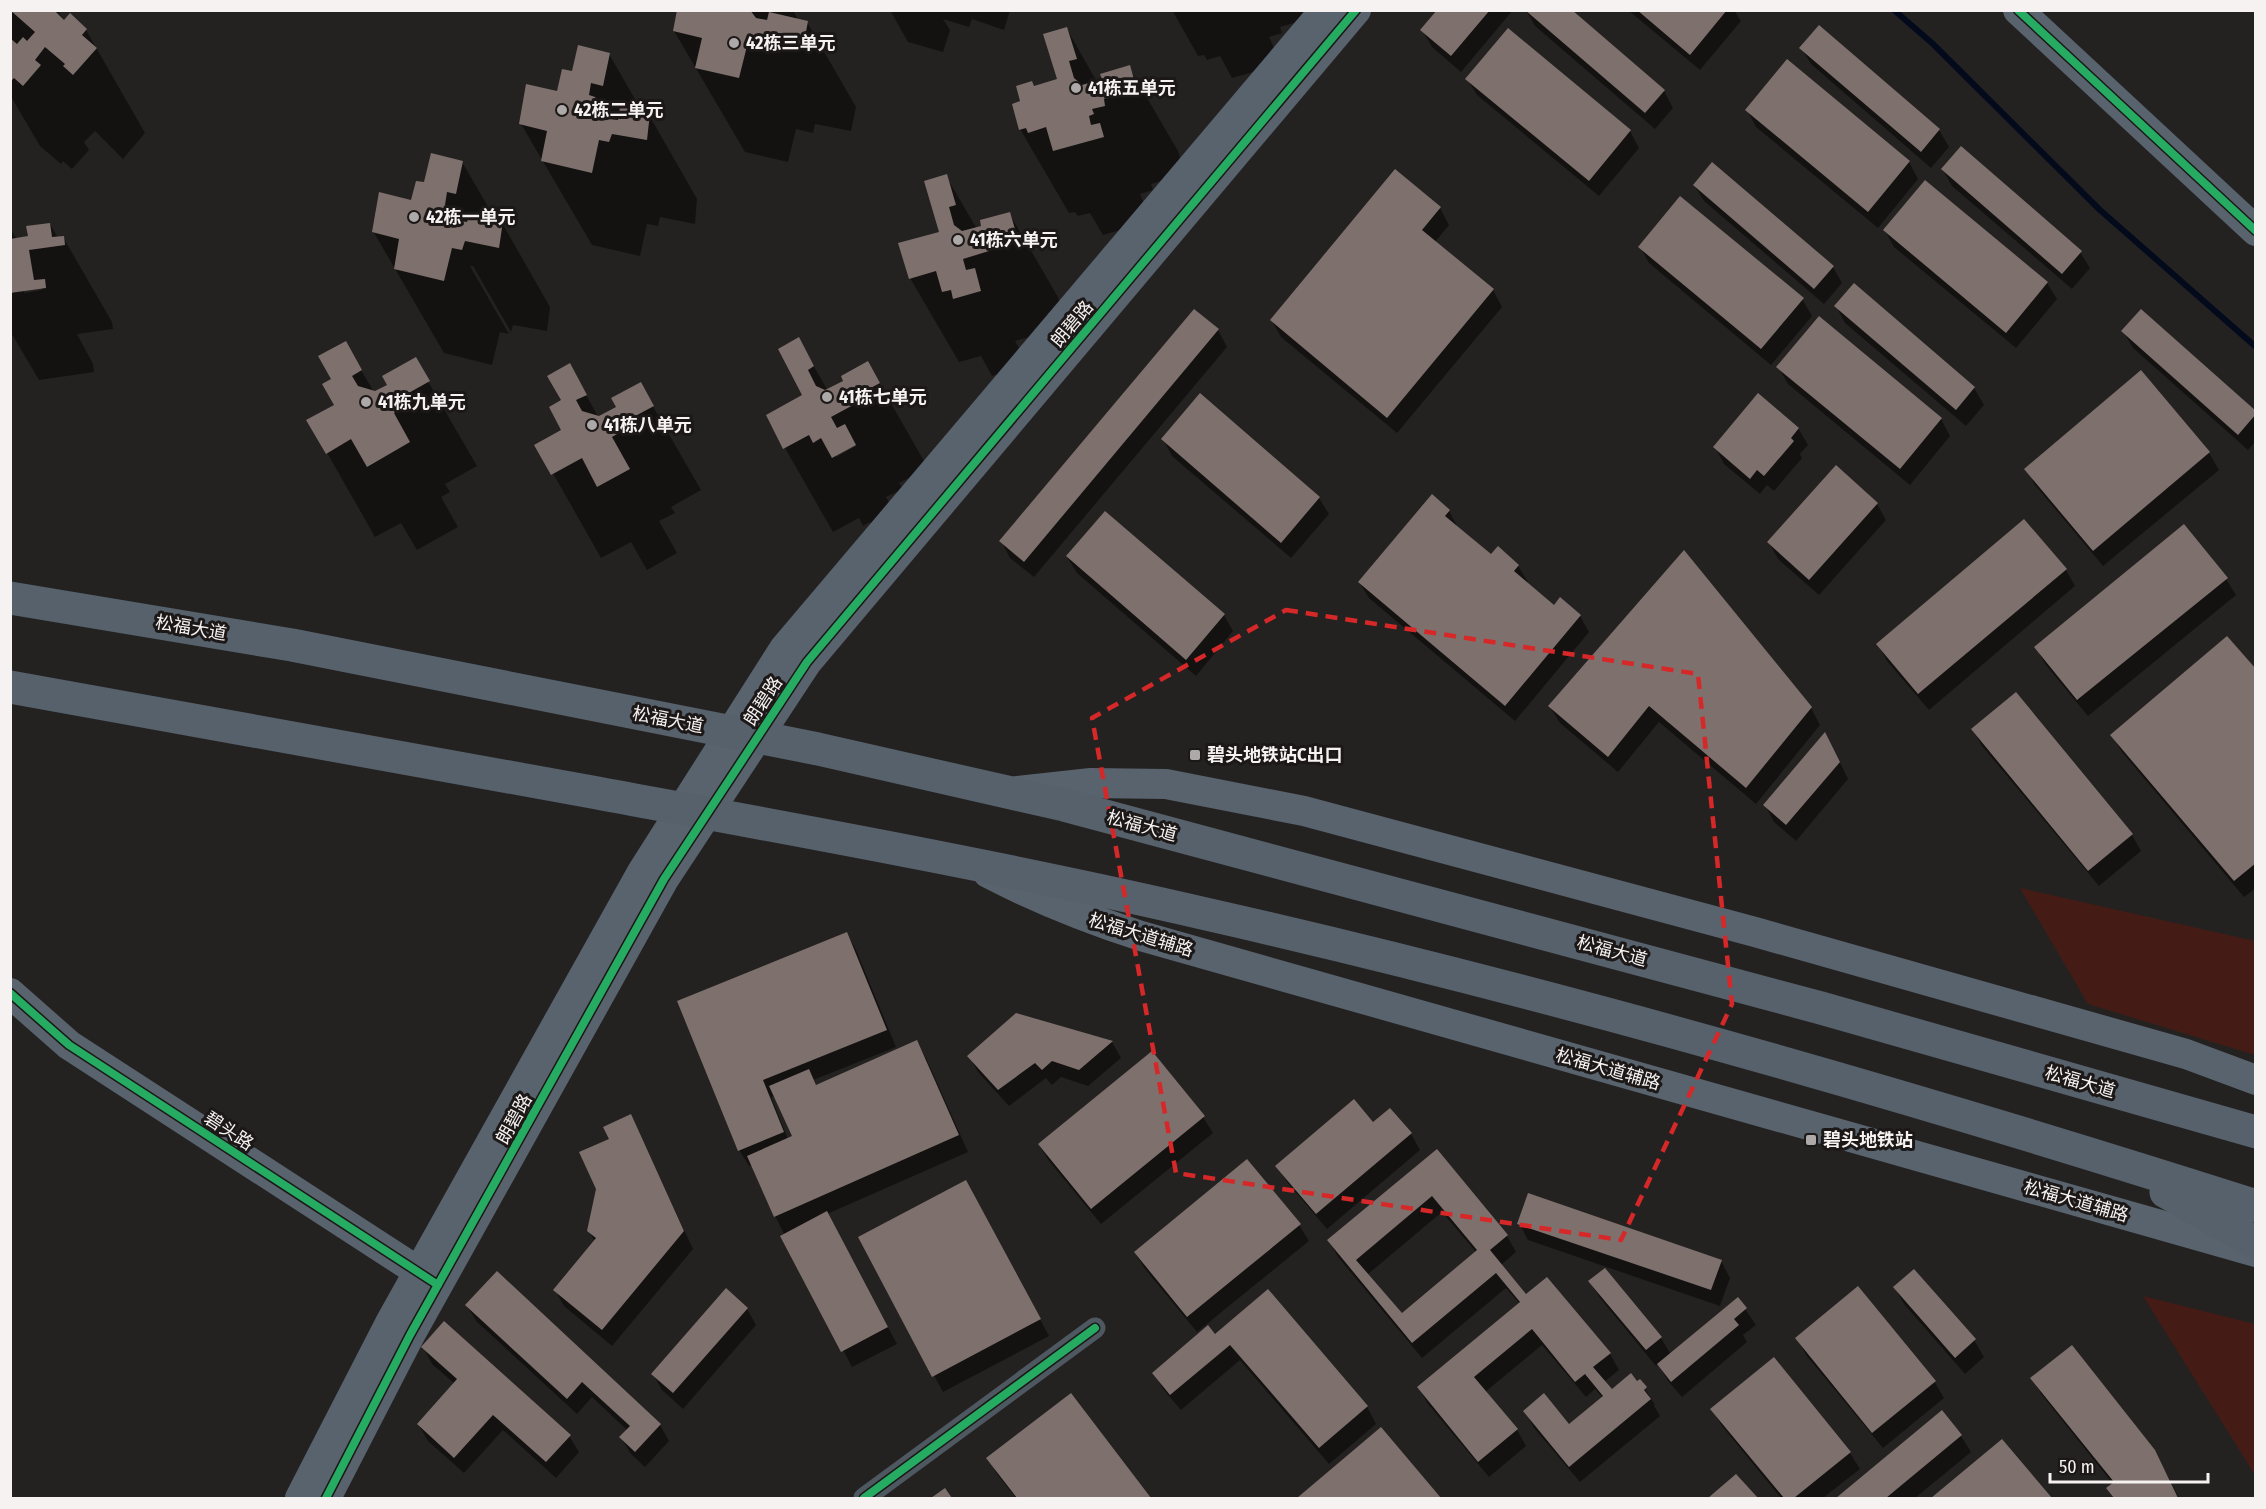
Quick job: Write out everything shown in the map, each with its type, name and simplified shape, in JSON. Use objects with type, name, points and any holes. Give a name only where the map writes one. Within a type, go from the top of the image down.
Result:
[{"type":"main road","name":"松福大道","points":[[10,598],[292,645],[745,735],[1064,805],[1821,1008],[2256,1132]]},
{"type":"main road","points":[[10,687],[695,811],[969,863],[1207,914],[1480,981],[1799,1068],[2109,1159],[2256,1206]]},
{"type":"main road","points":[[2109,1159],[2256,1243]]},
{"type":"street","name":"朗碧路","points":[[745,735],[784,650],[1325,10]]},
{"type":"street","name":"朗碧路","points":[[326,1498],[429,1278],[642,872],[695,811],[745,735],[1356,10]]},
{"type":"street","points":[[2018,10],[2256,231]]},
{"type":"street","points":[[1007,792],[1091,783],[1166,784],[1304,811],[1755,932],[2186,1054],[2256,1080]]},
{"type":"street","name":"松福大道辅路","points":[[969,863],[1036,897],[1087,919],[1141,936],[2256,1252]]},
{"type":"street","name":"碧头路","points":[[10,993],[69,1045],[429,1278]]},
{"type":"street","name":"朗碧路","points":[[300,1498],[390,1323],[429,1278]]},
{"type":"street","points":[[864,1498],[1095,1328]]},
{"type":"highlighted area","points":[[1286,610],[1698,674],[1732,1004],[1621,1240],[1176,1173],[1092,718]]},
{"type":"shaded area","points":[[2020,888],[2255,941],[2255,1055],[2088,1004]]},
{"type":"shaded area","points":[[2143,1296],[2255,1324],[2255,1475]]},
{"type":"building","points":[[10,10],[54,10],[64,20],[70,13],[87,29],[82,35],[97,48],[73,75],[63,66],[65,64],[45,47],[35,60],[41,65],[23,86],[14,78],[10,82],[10,38],[17,44],[23,37],[27,41],[35,32]]},
{"type":"building","name":"42栋三单元","points":[[677,10],[750,10],[756,18],[767,20],[769,12],[808,21],[803,48],[767,41],[765,49],[747,46],[739,78],[695,68],[702,38],[673,31]]},
{"type":"building","points":[[1437,10],[1490,10],[1451,56],[1420,30]]},
{"type":"building","points":[[1525,10],[1572,10],[1665,90],[1645,113]]},
{"type":"building","points":[[1637,10],[1727,10],[1690,55]]},
{"type":"building","points":[[1819,25],[1940,129],[1921,152],[1799,48]]},
{"type":"building","name":"41栋五单元","points":[[1067,27],[1077,59],[1069,61],[1074,78],[1082,85],[1102,79],[1100,74],[1130,65],[1137,90],[1104,99],[1105,106],[1092,109],[1094,114],[1089,116],[1091,125],[1100,123],[1104,137],[1053,151],[1046,127],[1028,133],[1026,128],[1019,130],[1012,104],[1020,101],[1016,86],[1032,81],[1034,86],[1057,79],[1043,34]]},
{"type":"building","points":[[1508,28],[1631,130],[1589,181],[1465,79]]},
{"type":"building","name":"42栋二单元","points":[[578,45],[610,53],[603,86],[591,83],[589,95],[595,97],[608,119],[618,120],[620,107],[650,113],[647,140],[612,134],[609,142],[599,140],[592,173],[541,161],[547,131],[519,124],[526,84],[557,91],[562,69],[572,71]]},
{"type":"building","points":[[1787,59],[1910,161],[1868,212],[1745,110]]},
{"type":"building","points":[[1961,146],[2082,251],[2062,274],[1941,169]]},
{"type":"building","name":"42栋一单元","points":[[431,153],[463,161],[456,194],[447,192],[445,205],[456,220],[467,222],[469,213],[503,221],[499,248],[465,241],[462,250],[452,248],[444,281],[394,269],[399,239],[372,232],[379,192],[411,200],[416,181],[424,182]]},
{"type":"building","points":[[1712,162],[1834,266],[1814,289],[1693,185]]},
{"type":"building","points":[[1395,169],[1441,207],[1422,230],[1494,289],[1387,418],[1270,320]]},
{"type":"building","name":"41栋六单元","points":[[947,174],[956,205],[949,207],[954,225],[962,231],[981,226],[980,220],[1010,212],[1017,236],[987,245],[989,251],[963,259],[966,270],[975,268],[981,291],[953,299],[951,290],[942,292],[936,271],[909,279],[898,243],[939,232],[924,181]]},
{"type":"building","points":[[1925,180],[2048,282],[2006,333],[1883,230]]},
{"type":"building","points":[[1680,196],[1804,298],[1761,349],[1638,247]]},
{"type":"building","points":[[50,223],[52,237],[64,236],[65,245],[29,250],[34,280],[45,279],[46,288],[10,293],[10,239],[28,236],[26,226]]},
{"type":"building","points":[[1854,283],[1975,387],[1956,410],[1834,306]]},
{"type":"building","points":[[1194,309],[1219,329],[1024,562],[999,541]]},
{"type":"building","points":[[2141,309],[2256,411],[2238,435],[2121,331]]},
{"type":"building","points":[[1819,316],[1942,418],[1900,469],[1776,367]]},
{"type":"building","name":"41栋七单元","points":[[799,337],[814,366],[808,370],[816,386],[825,390],[843,381],[841,376],[868,361],[880,383],[852,398],[855,404],[831,417],[837,428],[845,424],[856,445],[832,458],[821,438],[813,443],[809,435],[783,449],[766,415],[802,395],[778,349]]},
{"type":"building","name":"41栋九单元","points":[[346,341],[362,370],[352,376],[358,386],[375,391],[387,385],[382,376],[416,357],[430,381],[398,399],[403,407],[394,413],[410,442],[367,467],[351,439],[326,454],[306,420],[334,405],[322,384],[331,379],[318,356]]},
{"type":"building","name":"41栋八单元","points":[[570,363],[587,395],[576,400],[582,411],[599,416],[616,407],[611,398],[641,382],[654,406],[624,422],[627,428],[612,437],[630,469],[597,487],[582,458],[551,475],[534,445],[561,430],[549,407],[561,400],[547,376]]},
{"type":"building","points":[[2141,370],[2210,452],[2093,551],[2024,469]]},
{"type":"building","points":[[1200,393],[1320,497],[1281,543],[1161,439]]},
{"type":"building","points":[[1758,393],[1799,428],[1791,438],[1794,441],[1764,476],[1757,470],[1750,479],[1713,447]]},
{"type":"building","points":[[1836,465],[1878,503],[1809,580],[1767,542]]},
{"type":"building","points":[[1432,494],[1450,510],[1445,516],[1491,554],[1498,546],[1519,565],[1514,571],[1554,605],[1560,597],[1581,615],[1505,706],[1358,582]]},
{"type":"building","points":[[1105,511],[1225,614],[1186,660],[1066,556]]},
{"type":"building","points":[[2024,519],[2067,569],[1918,694],[1876,644]]},
{"type":"building","points":[[2184,524],[2228,578],[2077,700],[2034,647]]},
{"type":"building","points":[[1684,550],[1812,707],[1746,788],[1649,706],[1608,757],[1548,706]]},
{"type":"building","points":[[2227,636],[2256,669],[2256,863],[2234,881],[2110,735]]},
{"type":"building","points":[[2016,692],[2133,834],[2088,871],[1971,729]]},
{"type":"building","points":[[1825,732],[1840,762],[1786,825],[1763,805]]},
{"type":"building","points":[[847,932],[887,1030],[763,1080],[784,1132],[738,1151],[677,1001]]},
{"type":"building","points":[[1016,1013],[1113,1041],[1079,1070],[1052,1061],[1042,1070],[1035,1063],[998,1090],[967,1056]]},
{"type":"building","points":[[917,1040],[959,1135],[774,1217],[747,1156],[792,1136],[769,1086],[809,1069],[816,1085]]},
{"type":"building","points":[[1152,1051],[1205,1116],[1091,1209],[1038,1144]]},
{"type":"building","points":[[1354,1099],[1373,1122],[1390,1108],[1412,1133],[1316,1214],[1275,1166]]},
{"type":"building","points":[[631,1114],[684,1231],[602,1330],[553,1290],[596,1238],[587,1231],[596,1189],[579,1152],[609,1139],[603,1127]]},
{"type":"building","points":[[1437,1149],[1508,1235],[1490,1250],[1526,1294],[1547,1277],[1611,1353],[1593,1367],[1612,1389],[1631,1373],[1637,1381],[1640,1379],[1647,1387],[1644,1390],[1651,1399],[1569,1467],[1523,1411],[1544,1393],[1569,1424],[1603,1396],[1585,1374],[1575,1382],[1532,1329],[1474,1377],[1518,1429],[1478,1462],[1417,1387],[1520,1302],[1496,1273],[1412,1343],[1327,1240]],"holes":[[[1432,1196],[1477,1250],[1402,1313],[1356,1260]]]},
{"type":"building","points":[[1247,1159],[1301,1224],[1187,1317],[1134,1252]]},
{"type":"building","points":[[966,1180],[1041,1319],[932,1377],[858,1237]]},
{"type":"building","points":[[1528,1193],[1722,1260],[1711,1290],[1517,1224]]},
{"type":"building","points":[[827,1211],[888,1327],[841,1352],[780,1236]]},
{"type":"building","points":[[1605,1268],[1662,1337],[1646,1350],[1588,1281]]},
{"type":"building","points":[[1914,1269],[1976,1339],[1955,1358],[1893,1287]]},
{"type":"building","points":[[497,1271],[661,1424],[635,1452],[619,1437],[630,1426],[582,1382],[567,1399],[465,1305]]},
{"type":"building","points":[[1858,1286],[1936,1381],[1872,1433],[1795,1338]]},
{"type":"building","points":[[726,1288],[748,1308],[673,1393],[651,1374]]},
{"type":"building","points":[[1268,1289],[1368,1406],[1319,1448],[1230,1345],[1170,1395],[1152,1373],[1208,1325],[1215,1334]]},
{"type":"building","points":[[1738,1297],[1747,1308],[1734,1319],[1739,1325],[1671,1382],[1657,1364]]},
{"type":"building","points":[[444,1321],[571,1435],[546,1462],[493,1415],[454,1458],[417,1424],[457,1379],[421,1347]]},
{"type":"building","points":[[2072,1345],[2155,1450],[2178,1498],[2114,1498],[2106,1488],[2114,1482],[2030,1378]]},
{"type":"building","points":[[1774,1357],[1851,1452],[1794,1498],[1784,1498],[1710,1409]]},
{"type":"building","points":[[1071,1393],[1151,1498],[1017,1498],[986,1458]]},
{"type":"building","points":[[1942,1410],[1962,1435],[1886,1498],[1836,1498]]},
{"type":"building","points":[[1381,1427],[1441,1498],[1297,1498]]},
{"type":"building","points":[[2002,1439],[2052,1498],[1931,1498]]},
{"type":"building","points":[[1736,1474],[1758,1498],[1708,1498]]},
{"type":"building","points":[[945,1488],[952,1498],[931,1498]]},
{"type":"waterway","points":[[1894,10],[1933,44],[2100,210],[2256,347]]},
{"type":"cycle path","points":[[326,1498],[410,1335],[664,879],[807,662],[1356,10]]},
{"type":"cycle path","points":[[2018,10],[2256,231]]},
{"type":"cycle path","points":[[10,993],[69,1045],[438,1285]]},
{"type":"cycle path","points":[[864,1498],[1095,1328]]},
{"type":"place","name":"42栋三单元","points":[[734,43]]},
{"type":"place","name":"41栋五单元","points":[[1076,88]]},
{"type":"place","name":"42栋二单元","points":[[562,110]]},
{"type":"place","name":"42栋一单元","points":[[414,217]]},
{"type":"place","name":"41栋六单元","points":[[958,240]]},
{"type":"place","name":"41栋七单元","points":[[827,397]]},
{"type":"place","name":"41栋九单元","points":[[366,402]]},
{"type":"place","name":"41栋八单元","points":[[592,425]]},
{"type":"place","name":"碧头地铁站C出口","points":[[1195,755]]},
{"type":"place","name":"碧头地铁站","points":[[1811,1140]]}]
